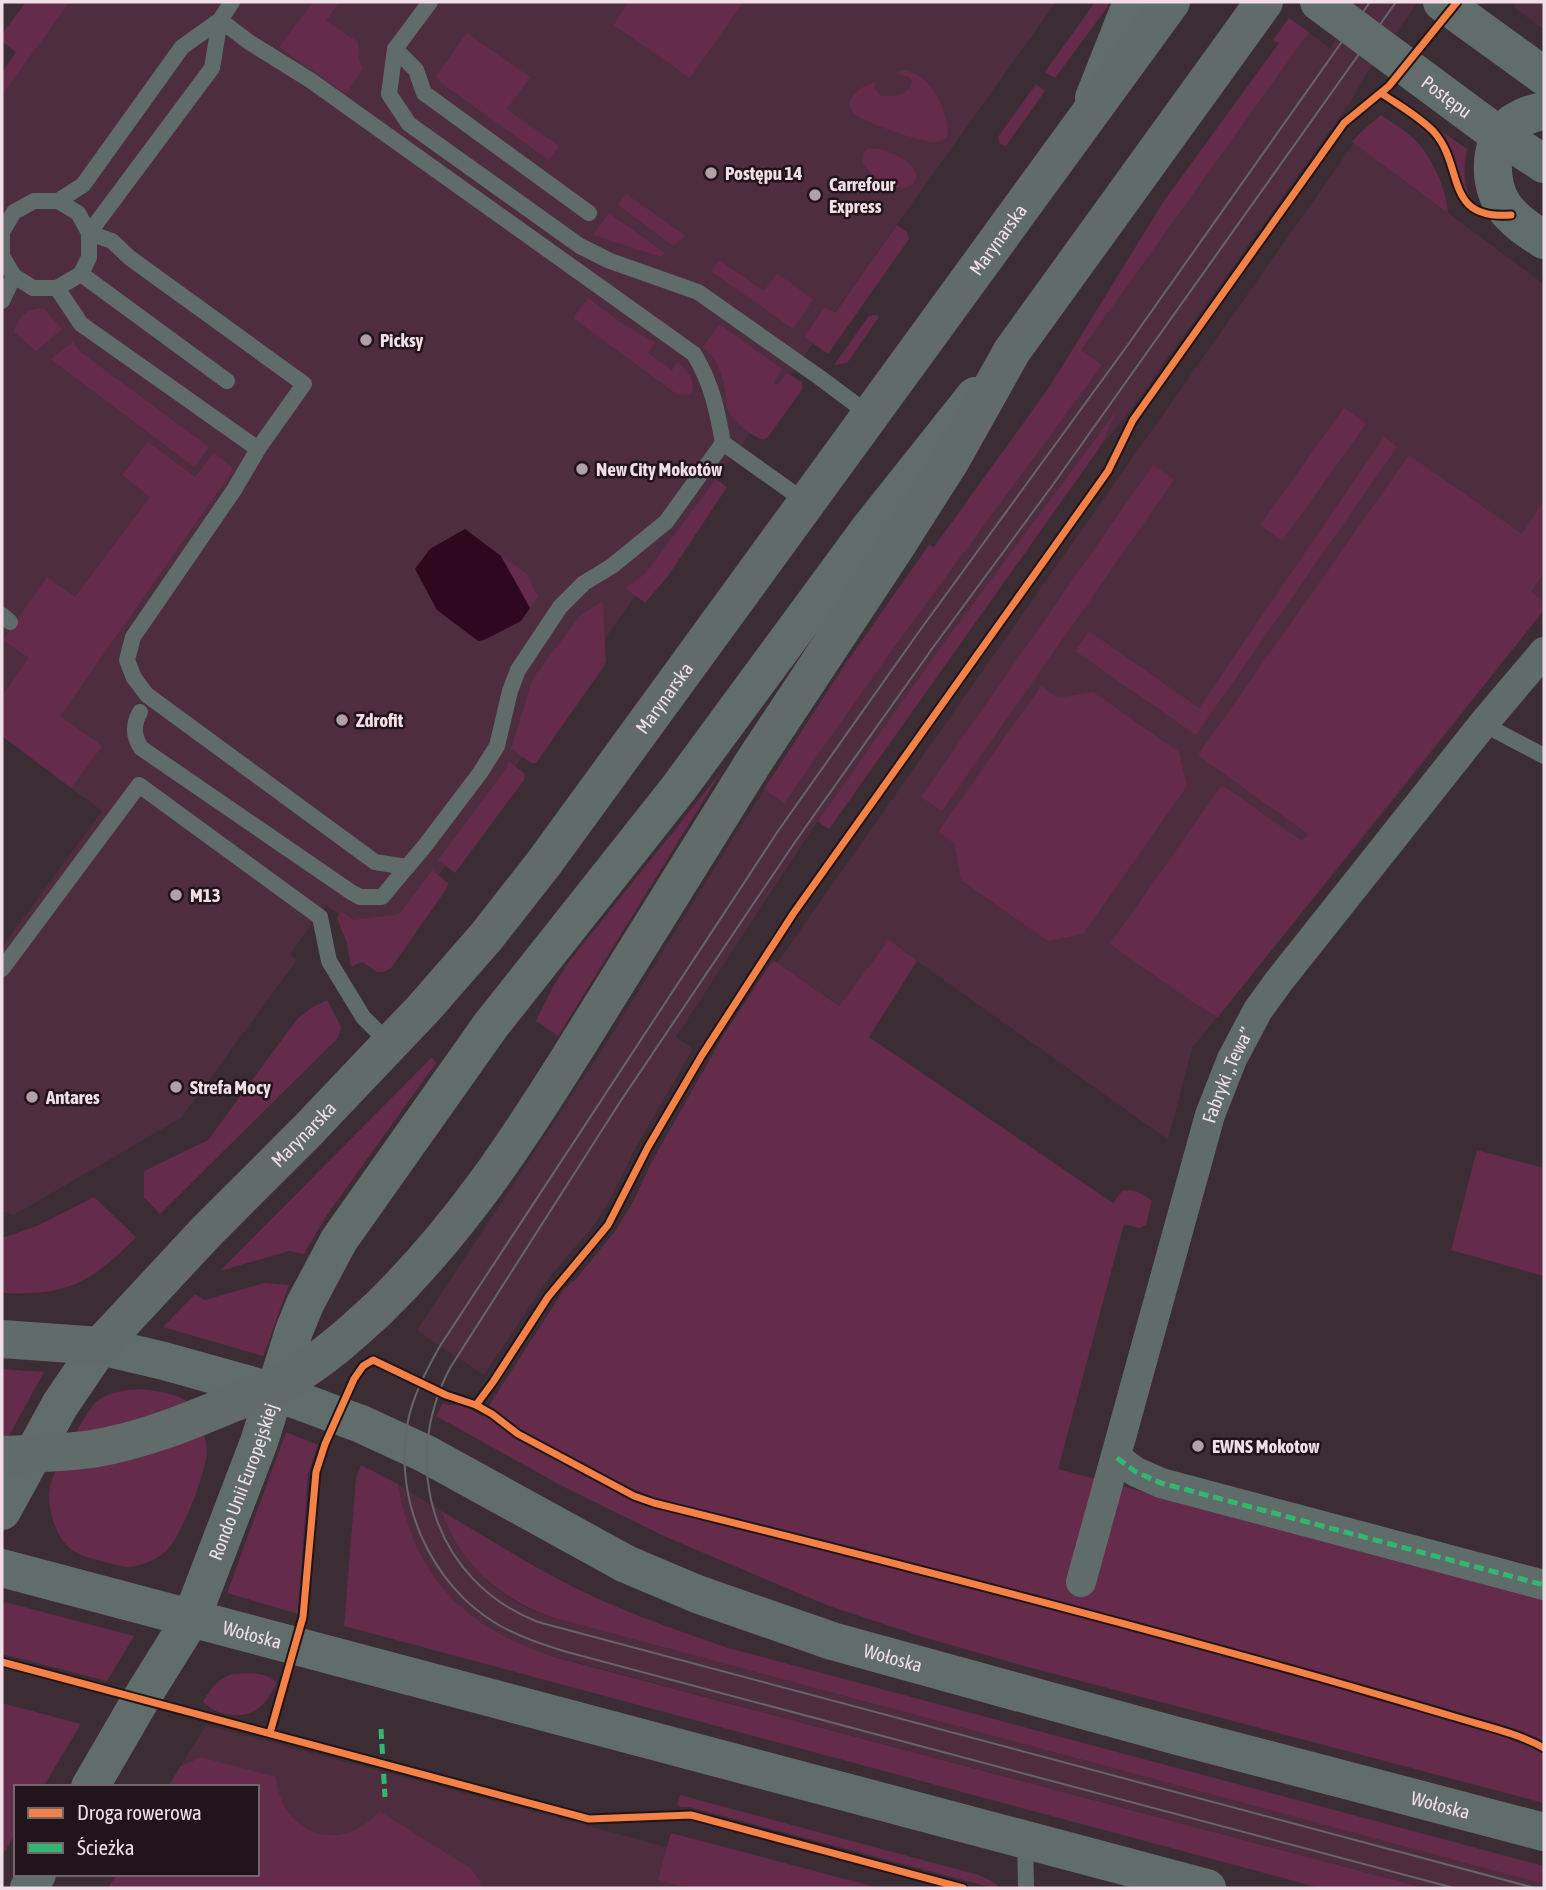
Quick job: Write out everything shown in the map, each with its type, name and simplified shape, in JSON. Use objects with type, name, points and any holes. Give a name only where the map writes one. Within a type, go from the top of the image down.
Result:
[{"type":"main road","points":[[1086,120],[1132,2]]},
{"type":"main road","name":"Marynarska","points":[[100,1346],[189,1250],[390,1044],[486,937],[544,863],[1171,2]]},
{"type":"main road","points":[[275,1392],[305,1304],[339,1240],[454,1075],[678,789],[870,528],[1012,351],[1264,2]]},
{"type":"main road","name":"Postępu","points":[[1319,2],[1489,128],[1544,164]]},
{"type":"main road","points":[[1442,2],[1544,76]]},
{"type":"main road","points":[[1544,111],[1528,115],[1506,128],[1494,155],[1493,174],[1496,190],[1511,215],[1544,240]]},
{"type":"main road","points":[[2,1455],[93,1448],[149,1435],[186,1423],[287,1380],[331,1350],[412,1275],[480,1194],[525,1128],[733,793],[951,460],[1012,351]]},
{"type":"main road","points":[[2,1339],[100,1346]]},
{"type":"main road","points":[[2,1511],[60,1405],[100,1346]]},
{"type":"main road","name":"Rondo Unii Europejskiej","points":[[91,1785],[191,1617],[254,1455],[275,1392],[100,1346]]},
{"type":"main road","name":"Wołoska","points":[[275,1392],[401,1442],[626,1564],[697,1594],[820,1637],[1170,1734],[1544,1832]]},
{"type":"main road","points":[[2,1568],[191,1617]]},
{"type":"main road","name":"Wołoska","points":[[191,1617],[1025,1839],[1147,1882],[1207,1888]]},
{"type":"street","name":"Fabryki „Tewa”","points":[[1081,1582],[1210,1115],[1232,1059],[1258,1010],[1279,981],[1483,724],[1544,652]]},
{"type":"street","points":[[1117,1458],[1136,1472],[1161,1483],[1544,1585]]},
{"type":"lane","points":[[58,201],[83,184],[182,47],[220,20],[233,2]]},
{"type":"lane","points":[[430,2],[396,49],[389,94],[409,124],[580,246],[610,261],[698,292],[870,415]]},
{"type":"lane","points":[[89,233],[212,68],[220,20]]},
{"type":"lane","points":[[220,20],[249,42],[310,80],[694,354],[707,375],[716,404],[723,443],[806,502]]},
{"type":"lane","points":[[396,49],[416,70],[424,93],[589,213]]},
{"type":"lane","points":[[34,201],[58,201],[78,213],[89,233],[89,257],[81,274],[57,288],[33,288],[14,276],[2,256],[2,232],[14,212],[34,201]]},
{"type":"lane","points":[[89,233],[112,241],[130,258],[304,384],[133,637],[127,660],[134,678],[147,695],[375,862],[407,867]]},
{"type":"lane","points":[[81,274],[227,381]]},
{"type":"lane","points":[[2,301],[14,276]]},
{"type":"lane","points":[[57,288],[81,324],[258,449]]},
{"type":"lane","points":[[140,712],[134,730],[141,748],[351,892],[360,897],[382,897],[425,847],[497,746],[510,691],[518,670],[560,607],[584,583],[612,566],[666,522],[723,443]]},
{"type":"lane","points":[[1483,724],[1544,756]]},
{"type":"lane","points":[[2,969],[139,785],[320,917],[329,961],[363,1017],[390,1044]]},
{"type":"lane","points":[[1025,1839],[1026,1888]]},
{"type":"shaded area","points":[[26,2],[70,2],[2,95],[2,72],[16,52],[2,41],[2,34]]},
{"type":"shaded area","points":[[70,2],[1056,2],[388,947],[326,905],[290,954],[297,960],[181,1118],[14,1215],[2,1211],[2,947],[102,811],[2,736],[2,95]]},
{"type":"shaded area","points":[[313,2],[339,2],[326,21],[358,42],[359,59],[363,69],[346,94],[279,47]]},
{"type":"shaded area","points":[[628,2],[743,2],[690,78],[614,25]]},
{"type":"shaded area","points":[[1095,2],[1111,2],[1055,78],[1045,72]]},
{"type":"shaded area","points":[[1361,2],[1418,2],[1365,76],[1351,101],[1127,415],[1100,447],[829,829],[817,822],[676,1037],[693,1049],[594,1225],[549,1278],[484,1375],[434,1342],[417,1330],[600,1053],[733,838],[844,666],[929,545],[934,547],[1063,366],[1162,204],[1279,43],[1273,40],[1289,18],[1330,48]]},
{"type":"shaded area","points":[[1514,2],[1544,2],[1544,30],[1515,8]]},
{"type":"shaded area","points":[[1289,18],[1309,32],[1081,350],[1102,365],[889,654],[784,803],[764,789],[844,666],[929,545],[934,547],[1050,386],[1162,204],[1279,43],[1273,40]]},
{"type":"shaded area","points":[[467,33],[530,77],[507,109],[559,146],[549,160],[440,82],[436,76]]},
{"type":"shaded area","points":[[906,70],[923,79],[936,95],[947,125],[948,135],[942,140],[927,141],[905,135],[859,117],[852,110],[849,103],[854,95],[875,82],[875,89],[881,96],[904,93],[912,81],[909,77],[895,73]]},
{"type":"shaded area","points":[[1036,84],[1045,91],[1006,146],[1000,144],[998,137]]},
{"type":"shaded area","points":[[1381,115],[1409,135],[1426,153],[1441,183],[1448,213],[1352,142]]},
{"type":"shaded area","points":[[1433,125],[1467,149],[1465,174],[1470,199],[1446,143]]},
{"type":"shaded area","points":[[1354,143],[1544,284],[1544,610],[1192,1048],[1168,1140],[889,941],[839,1006],[777,963]]},
{"type":"shaded area","points":[[869,148],[901,158],[912,167],[916,175],[914,182],[908,187],[899,188],[874,177],[862,162],[863,153]]},
{"type":"shaded area","points":[[626,194],[686,236],[673,246],[618,205]]},
{"type":"shaded area","points":[[609,213],[665,253],[661,256],[655,255],[593,235]]},
{"type":"shaded area","points":[[897,225],[907,232],[909,239],[828,354],[804,337],[825,307],[835,313]]},
{"type":"shaded area","points":[[719,260],[764,291],[777,273],[813,299],[793,329],[711,271]]},
{"type":"shaded area","points":[[588,298],[655,343],[648,353],[672,370],[678,362],[692,381],[691,394],[678,395],[573,318]]},
{"type":"shaded area","points":[[43,308],[62,329],[36,351],[14,332],[24,314]]},
{"type":"shaded area","points":[[869,316],[879,317],[847,363],[834,365]]},
{"type":"shaded area","points":[[719,324],[782,369],[774,382],[778,385],[787,373],[802,382],[802,390],[763,440],[742,427],[729,412],[720,372],[711,355],[703,347]]},
{"type":"shaded area","points":[[73,342],[79,351],[209,447],[194,467],[51,359]]},
{"type":"shaded area","points":[[1344,408],[1366,424],[1282,541],[1260,525]]},
{"type":"shaded area","points":[[1117,410],[1100,447],[829,829],[818,821],[935,655]]},
{"type":"shaded area","points":[[1384,437],[1397,447],[1196,735],[1075,651],[1089,631],[1199,708]]},
{"type":"shaded area","points":[[148,442],[195,477],[214,453],[232,467],[231,473],[60,716],[102,746],[71,788],[2,736],[2,696],[29,658],[3,640],[47,577],[75,597],[150,497],[122,475]]},
{"type":"shaded area","points":[[1409,455],[1522,534],[1544,501],[1544,573],[1531,592],[1544,602],[1544,610],[1218,1017],[1110,944],[1222,785],[1302,841],[1308,834],[1198,755]]},
{"type":"shaded area","points":[[1153,465],[1174,480],[942,811],[921,797]]},
{"type":"shaded area","points":[[716,479],[727,487],[668,576],[645,603],[625,588],[645,574]]},
{"type":"shaded area","points":[[465,529],[501,556],[530,608],[521,621],[478,641],[437,610],[415,569],[430,549]]},
{"type":"shaded area","points":[[501,556],[527,574],[538,597],[530,608]]},
{"type":"shaded area","points":[[601,602],[606,661],[604,666],[536,763],[531,763],[511,749],[533,678],[580,616]]},
{"type":"shaded area","points":[[1041,686],[1057,698],[1093,692],[1179,752],[1187,786],[1083,934],[1048,941],[961,880],[954,843],[938,832]]},
{"type":"shaded area","points":[[508,761],[525,774],[524,780],[455,873],[438,860],[506,769]]},
{"type":"shaded area","points":[[721,772],[558,1036],[536,1021],[554,985],[568,963]]},
{"type":"shaded area","points":[[432,870],[448,883],[447,888],[391,968],[377,972],[362,962],[351,967],[347,943],[337,918],[341,911],[353,920],[399,914]]},
{"type":"shaded area","points":[[889,940],[917,961],[869,1037],[1113,1203],[1122,1191],[1126,1190],[1138,1192],[1152,1200],[1146,1225],[1139,1228],[1124,1224],[1058,1469],[1544,1599],[1544,1803],[1024,1666],[829,1606],[666,1537],[562,1486],[436,1416],[443,1403],[461,1404],[482,1416],[565,1288],[575,1280],[616,1230],[723,1036],[773,960],[839,1006]]},
{"type":"shaded area","points":[[327,1000],[341,1027],[338,1038],[160,1214],[144,1197],[144,1171],[208,1140],[297,1019]]},
{"type":"shaded area","points":[[432,1057],[436,1063],[327,1215],[304,1254],[289,1251],[220,1271]]},
{"type":"shaded area","points":[[1477,1150],[1544,1168],[1544,1276],[1451,1250]]},
{"type":"shaded area","points":[[94,1197],[136,1237],[105,1266],[76,1283],[44,1292],[2,1293],[2,1238],[37,1226]]},
{"type":"shaded area","points":[[264,1283],[289,1285],[263,1356],[163,1327],[195,1294],[205,1300]]},
{"type":"shaded area","points":[[2,1369],[44,1372],[2,1448]]},
{"type":"shaded area","points":[[141,1389],[174,1395],[191,1405],[202,1427],[207,1450],[203,1473],[192,1504],[171,1545],[152,1560],[126,1567],[82,1555],[65,1544],[53,1520],[49,1494],[52,1479],[63,1456],[96,1402],[111,1394]]},
{"type":"shaded area","points":[[286,1432],[318,1445],[308,1474],[298,1614],[227,1593]]},
{"type":"shaded area","points":[[361,1465],[398,1484],[406,1518],[417,1547],[432,1574],[451,1596],[472,1616],[526,1647],[558,1658],[1425,1888],[1320,1888],[344,1626],[356,1478]]},
{"type":"shaded area","points":[[398,1484],[441,1511],[447,1527],[488,1582],[509,1598],[551,1617],[1544,1884],[1544,1888],[1425,1888],[538,1652],[490,1630],[465,1611],[440,1585],[418,1552],[403,1512]]},
{"type":"shaded area","points":[[441,1511],[528,1563],[578,1589],[642,1617],[728,1648],[1544,1866],[1544,1884],[551,1617],[514,1600],[484,1577],[459,1547]]},
{"type":"shaded area","points":[[5,1602],[134,1636],[107,1681],[2,1654],[2,1605]]},
{"type":"shaded area","points":[[232,1674],[262,1675],[277,1683],[256,1710],[242,1715],[220,1713],[203,1701],[219,1681]]},
{"type":"shaded area","points":[[2,1703],[81,1724],[44,1785],[14,1785],[14,1836],[2,1856]]},
{"type":"shaded area","points":[[206,1725],[816,1888],[108,1888],[116,1876],[259,1876],[259,1785],[169,1785]]},
{"type":"shaded area","points":[[201,1757],[276,1777],[280,1797],[289,1813],[301,1825],[316,1833],[348,1833],[364,1825],[379,1811],[470,1868],[482,1888],[108,1888],[116,1876],[259,1876],[259,1785],[169,1785],[180,1767]]},
{"type":"shaded area","points":[[680,1795],[979,1875],[1001,1888],[689,1807],[679,1807],[677,1804]]},
{"type":"shaded area","points":[[671,1833],[879,1888],[688,1888],[658,1880]]},
{"type":"tram line","points":[[1370,2],[1127,346],[778,831],[440,1346],[412,1405],[404,1454],[412,1511],[436,1564],[453,1587],[474,1607],[497,1624],[522,1637],[567,1652],[1454,1888]]},
{"type":"tram line","points":[[1396,2],[795,842],[620,1102],[450,1368],[435,1405],[427,1443],[428,1480],[435,1516],[451,1549],[473,1579],[502,1603],[538,1622],[1535,1888]]},
{"type":"marked path","points":[[1117,1458],[1136,1472],[1161,1483],[1544,1585]]},
{"type":"marked path","points":[[381,1729],[385,1797]]},
{"type":"cycle path","points":[[270,1733],[303,1617],[316,1472],[325,1444],[354,1379],[363,1366],[373,1360],[446,1395],[476,1405],[548,1297],[608,1225],[648,1147],[702,1055],[793,914],[1108,471],[1133,420],[1344,123],[1389,86],[1457,2]]},
{"type":"cycle path","points":[[1381,93],[1434,132],[1450,160],[1465,200],[1475,209],[1489,214],[1511,215]]},
{"type":"cycle path","points":[[476,1405],[518,1434],[634,1496],[654,1503],[1204,1645],[1501,1730],[1544,1748]]},
{"type":"cycle path","points":[[2,1662],[589,1819],[691,1815],[963,1888]]},
{"type":"place","name":"Postępu 14","points":[[711,173]]},
{"type":"place","name":"Carrefour Express","points":[[815,195]]},
{"type":"place","name":"Picksy","points":[[366,340]]},
{"type":"place","name":"New City Mokotów","points":[[582,469]]},
{"type":"place","name":"Zdrofit","points":[[342,720]]},
{"type":"place","name":"M13","points":[[176,895]]},
{"type":"place","name":"Strefa Mocy","points":[[176,1087]]},
{"type":"place","name":"Antares","points":[[32,1097]]},
{"type":"place","name":"EWNS Mokotow","points":[[1198,1446]]}]
